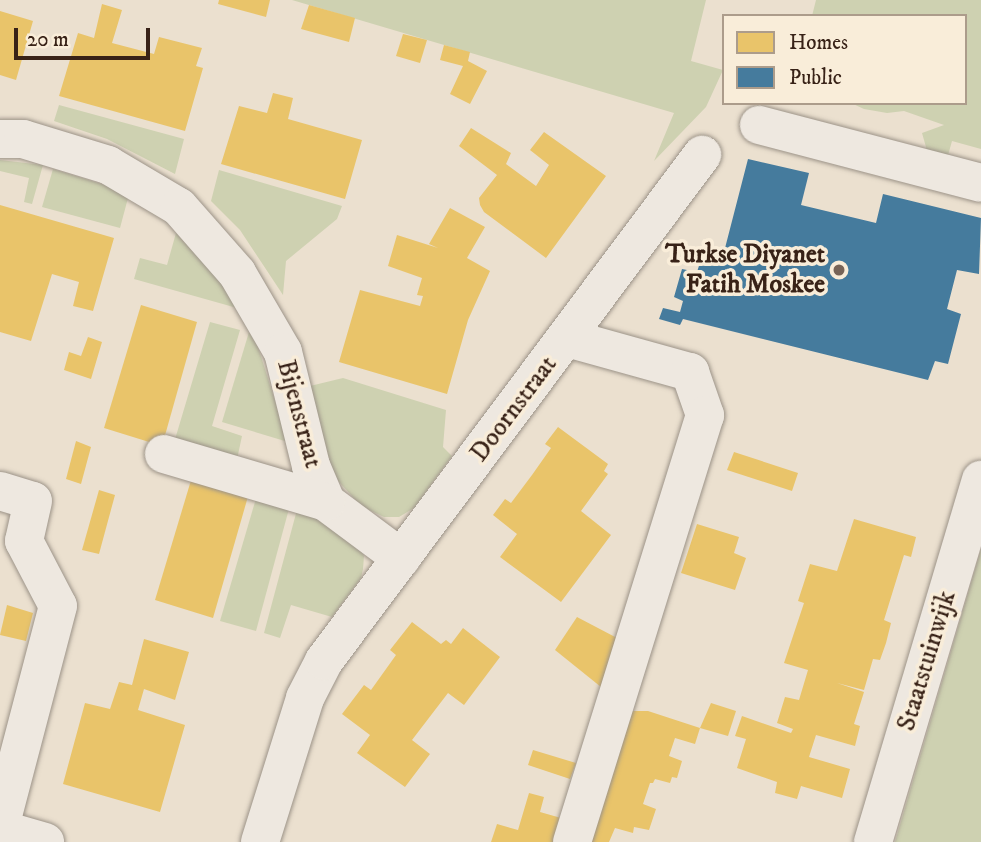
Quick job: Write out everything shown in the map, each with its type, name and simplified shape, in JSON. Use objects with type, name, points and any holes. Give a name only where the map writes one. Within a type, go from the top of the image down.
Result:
[{"type":"street","points":[[759,125],[981,183]]},
{"type":"street","name":"Bijenstraat","points":[[0,139],[23,139],[108,165],[179,207],[237,273],[283,352],[311,466],[326,502],[401,558]]},
{"type":"street","name":"Doornstraat","points":[[260,842],[297,720],[324,661],[702,155]]},
{"type":"street","points":[[567,338],[690,372],[705,415],[572,842]]},
{"type":"street","points":[[164,454],[326,502]]},
{"type":"street","name":"Staatstuinwijk","points":[[873,842],[981,480]]},
{"type":"street","points":[[0,491],[33,501],[24,541],[58,606],[0,828],[45,842]]},
{"type":"green space","points":[[292,0],[706,0],[691,61],[722,70],[722,72],[706,107],[654,161],[674,113]]},
{"type":"green space","points":[[816,0],[981,0],[981,149],[952,141],[947,159],[928,154],[922,133],[944,125],[904,111],[887,113],[855,105],[967,105],[967,14],[812,14]]},
{"type":"green space","points":[[59,105],[184,139],[175,174],[107,139],[54,121]]},
{"type":"green space","points":[[0,160],[43,165],[32,204],[24,202],[29,178],[0,171]]},
{"type":"green space","points":[[53,169],[105,185],[128,198],[120,228],[42,207]]},
{"type":"green space","points":[[219,170],[342,206],[337,219],[286,261],[283,295],[240,230],[211,201]]},
{"type":"green space","points":[[176,233],[222,283],[237,308],[134,279],[140,258],[167,265]]},
{"type":"green space","points":[[210,322],[240,330],[212,426],[242,436],[236,464],[173,446]]},
{"type":"green space","points":[[249,332],[258,347],[288,442],[222,422]]},
{"type":"green space","points":[[343,378],[446,410],[443,447],[452,456],[414,508],[399,517],[384,517],[361,506],[330,472],[310,386]]},
{"type":"green space","points":[[257,495],[290,505],[256,631],[220,621]]},
{"type":"green space","points":[[298,506],[358,546],[364,556],[363,569],[361,578],[332,617],[291,605],[280,638],[264,633]]},
{"type":"green space","points":[[981,549],[981,842],[895,842]]},
{"type":"building: Homes","points":[[219,0],[270,0],[266,17],[218,4]]},
{"type":"building: Homes","points":[[102,4],[122,10],[112,43],[154,54],[159,37],[202,48],[196,66],[203,68],[185,131],[59,96],[78,33],[94,38]]},
{"type":"building: Homes","points":[[309,5],[355,18],[349,42],[301,29]]},
{"type":"building: Homes","points":[[0,11],[33,21],[16,80],[0,75]]},
{"type":"building: Homes","points":[[403,34],[427,40],[420,63],[396,56]]},
{"type":"building: Homes","points":[[444,45],[470,52],[468,61],[487,71],[470,104],[450,94],[463,66],[440,60]]},
{"type":"building: Homes","points":[[273,93],[293,98],[288,119],[362,140],[345,199],[221,164],[239,106],[267,113]]},
{"type":"building: Homes","points":[[471,128],[511,153],[506,164],[536,186],[549,165],[530,150],[544,132],[606,176],[546,258],[484,212],[479,198],[497,175],[459,146]]},
{"type":"building: Homes","points":[[0,205],[114,238],[93,311],[73,306],[79,282],[52,274],[31,341],[0,332]]},
{"type":"building: Homes","points":[[450,208],[485,227],[467,258],[490,271],[468,320],[447,394],[339,362],[360,290],[420,306],[423,296],[417,295],[422,278],[388,266],[397,235],[438,248],[429,244]]},
{"type":"building: Homes","points":[[141,305],[197,322],[162,446],[104,428]]},
{"type":"building: Homes","points":[[88,337],[102,342],[91,379],[64,370],[69,352],[81,356]]},
{"type":"building: Homes","points":[[558,427],[608,464],[604,471],[608,474],[581,511],[611,535],[561,602],[500,557],[517,534],[493,515],[505,499],[511,503],[532,475],[551,448],[545,444]]},
{"type":"building: Homes","points":[[76,441],[91,447],[81,484],[66,479]]},
{"type":"building: Homes","points":[[734,452],[798,473],[792,491],[727,470]]},
{"type":"building: Homes","points":[[192,477],[249,493],[213,618],[155,600]]},
{"type":"building: Homes","points":[[99,490],[115,495],[99,554],[82,550]]},
{"type":"building: Homes","points":[[854,519],[916,537],[911,557],[904,555],[884,620],[891,623],[886,643],[880,660],[873,659],[864,690],[837,683],[864,692],[854,724],[860,726],[855,746],[816,735],[809,757],[850,769],[842,798],[801,786],[797,799],[775,793],[777,782],[737,768],[746,739],[735,736],[742,716],[791,733],[793,729],[777,723],[785,697],[799,700],[808,670],[784,663],[804,603],[798,601],[810,564],[837,571]]},
{"type":"building: Homes","points":[[697,524],[739,537],[734,553],[746,558],[735,590],[681,573]]},
{"type":"building: Homes","points":[[7,605],[33,613],[26,641],[0,635]]},
{"type":"building: Homes","points":[[577,617],[617,638],[601,687],[555,650]]},
{"type":"building: Homes","points":[[412,622],[441,644],[446,640],[451,644],[463,628],[500,657],[464,705],[448,693],[412,740],[430,754],[405,787],[357,753],[370,735],[342,714],[364,685],[371,690],[396,655],[390,650]]},
{"type":"building: Homes","points":[[144,639],[189,652],[175,700],[144,689],[138,710],[185,725],[160,812],[63,784],[85,703],[110,709],[119,682],[132,685]]},
{"type":"building: Homes","points":[[711,703],[736,711],[728,736],[700,728]]},
{"type":"building: Homes","points":[[628,711],[648,711],[700,728],[695,744],[675,738],[669,756],[682,761],[677,778],[672,777],[670,783],[655,779],[650,783],[643,804],[656,809],[649,830],[634,827],[633,833],[615,828],[609,842],[591,842]]},
{"type":"building: Homes","points":[[533,750],[576,763],[570,779],[528,765]]},
{"type":"building: Homes","points":[[529,793],[544,797],[540,812],[561,818],[554,842],[491,842],[497,824],[518,830]]},
{"type":"building: Public","name":"Turkse Diyanet Fatih Moskee","points":[[748,159],[809,173],[801,205],[876,223],[883,194],[981,218],[979,274],[957,270],[947,309],[961,314],[948,364],[935,361],[928,380],[683,319],[680,325],[659,319],[663,308],[680,312],[683,301],[674,297],[682,269],[697,272],[705,247],[724,252]]},
{"type":"place","name":"Turkse Diyanet Fatih Moskee","points":[[839,270]]}]
